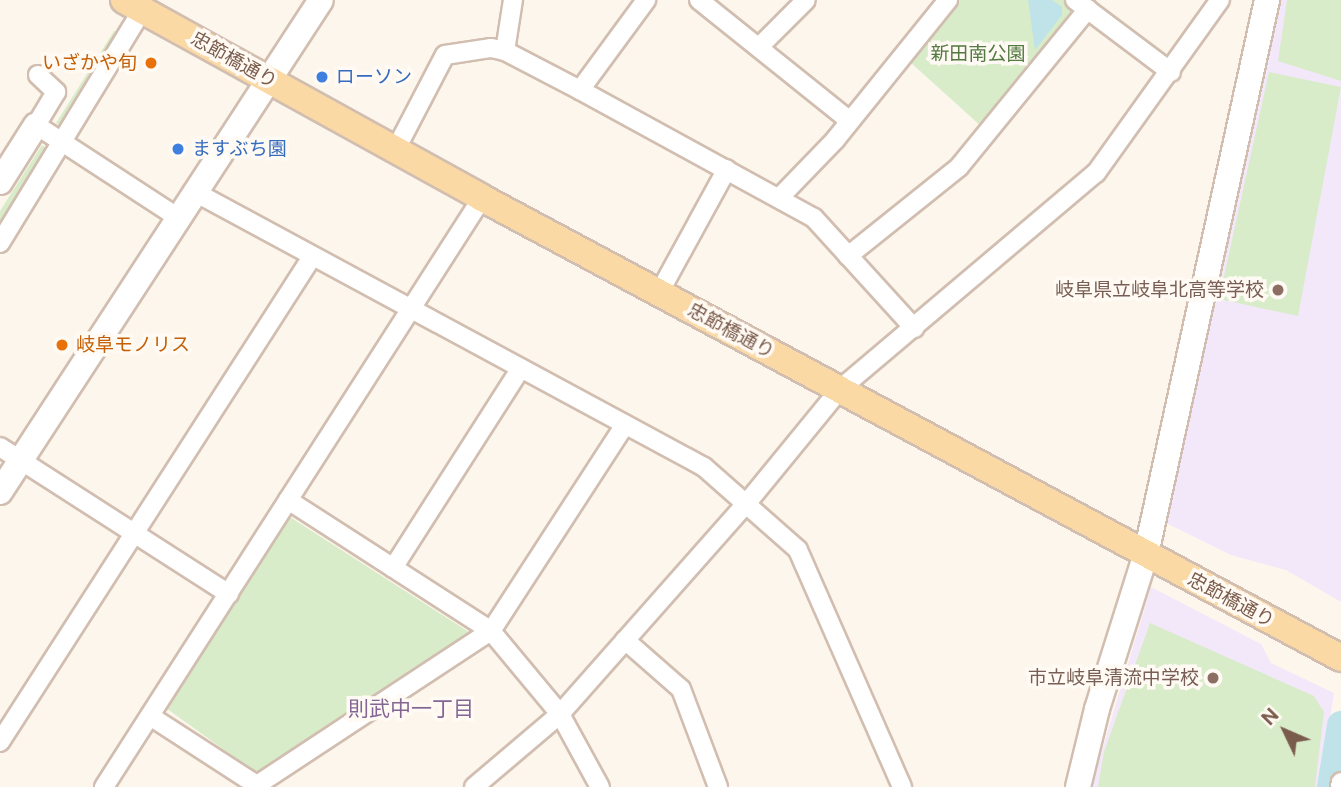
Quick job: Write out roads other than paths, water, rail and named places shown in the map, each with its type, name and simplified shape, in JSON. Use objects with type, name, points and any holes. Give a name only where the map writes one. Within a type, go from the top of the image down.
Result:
[{"type":"main road","name":"忠節橋通り","points":[[133,5],[482,198],[1341,658]]},
{"type":"street","points":[[0,492],[10,454],[177,217],[321,0]]},
{"type":"street","points":[[505,51],[513,0]]},
{"type":"street","points":[[579,90],[646,0]]},
{"type":"street","points":[[699,0],[850,121]]},
{"type":"street","points":[[759,47],[806,0]]},
{"type":"street","points":[[474,787],[560,714],[746,504],[840,389],[1096,173],[1171,72],[1220,0]]},
{"type":"street","points":[[1078,787],[1097,709],[1146,554],[1267,0]]},
{"type":"street","points":[[780,197],[850,121],[942,2]]},
{"type":"street","points":[[0,243],[61,141],[133,5]]},
{"type":"street","points":[[848,256],[959,167],[1081,5],[1171,72]]},
{"type":"street","points":[[396,149],[445,55],[491,48],[505,51],[780,197],[814,218],[914,328]]},
{"type":"street","points":[[0,182],[56,92],[38,75]]},
{"type":"street","points":[[36,125],[177,217]]},
{"type":"street","points":[[659,293],[727,169]]},
{"type":"street","points":[[193,191],[704,467],[798,550],[902,787]]},
{"type":"street","points":[[104,787],[482,198]]},
{"type":"street","points":[[0,742],[312,257]]},
{"type":"street","points":[[393,568],[521,368]]},
{"type":"street","points":[[150,716],[254,786],[491,631],[625,425]]},
{"type":"street","points":[[10,454],[229,594]]},
{"type":"street","points":[[288,500],[491,631],[560,714],[600,787]]},
{"type":"street","points":[[625,640],[681,689],[718,787]]},
{"type":"street","points":[[1340,787],[1341,782]]},
{"type":"water","points":[[1028,0],[1052,0],[1062,7],[1062,15],[1035,50]]},
{"type":"waterway","points":[[1331,787],[1341,725]]},
{"type":"place","name":"いざかや旬","points":[[151,63]]},
{"type":"place","name":"ローソン","points":[[322,77]]},
{"type":"place","name":"ますぶち園","points":[[178,149]]},
{"type":"place","name":"岐阜県立岐阜北高等学校","points":[[1278,290]]},
{"type":"place","name":"岐阜モノリス","points":[[62,345]]},
{"type":"place","name":"市立岐阜清流中学校","points":[[1213,678]]},
{"type":"district","name":"則武中一丁目","points":[[411,709]]},
{"type":"park label","name":"新田南公園","points":[[978,54]]}]
